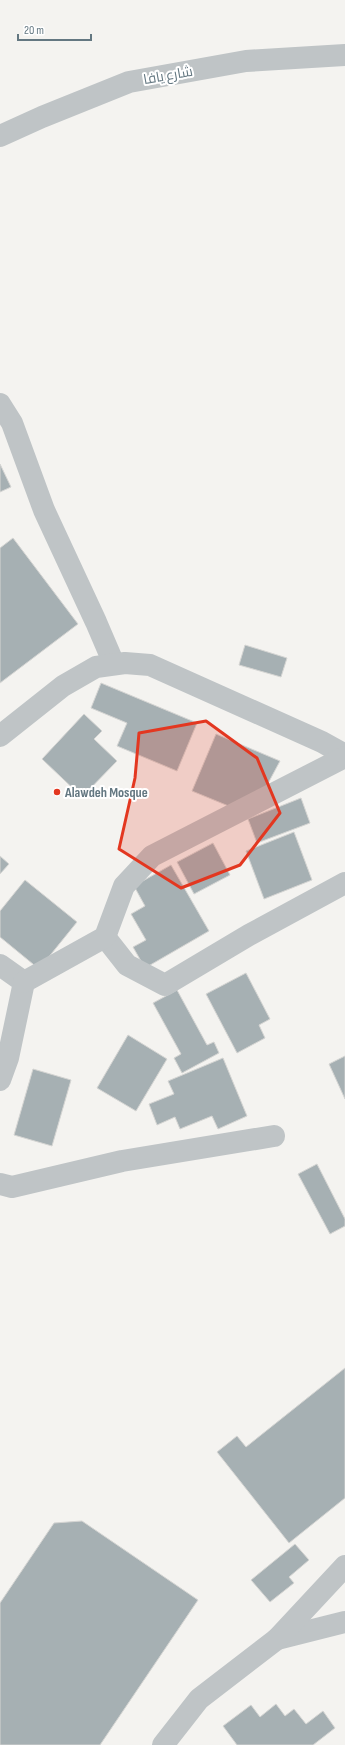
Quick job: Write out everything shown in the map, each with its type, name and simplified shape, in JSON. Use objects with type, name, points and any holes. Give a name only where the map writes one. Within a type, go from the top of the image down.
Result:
[{"type":"street","name":"شارع يافا","points":[[0,136],[42,116],[129,82],[246,61],[345,55]]},
{"type":"street","points":[[0,404],[12,423],[44,510],[114,664]]},
{"type":"street","points":[[0,736],[63,686],[96,667],[125,663],[150,665],[322,742],[345,756]]},
{"type":"street","points":[[0,1080],[8,1058],[24,982],[105,937],[124,886],[152,856],[345,756]]},
{"type":"street","points":[[105,937],[127,965],[165,985],[249,935],[345,883]]},
{"type":"street","points":[[0,965],[24,982]]},
{"type":"street","points":[[0,1184],[12,1187],[122,1161],[274,1136]]},
{"type":"street","points":[[163,1745],[200,1699],[277,1639],[345,1566]]},
{"type":"street","points":[[277,1639],[345,1622]]},
{"type":"highlighted area","points":[[206,721],[257,758],[280,813],[240,865],[181,888],[119,849],[135,778],[139,733]]},
{"type":"building","points":[[0,464],[11,487],[0,492]]},
{"type":"building","points":[[13,538],[78,624],[0,683],[0,548]]},
{"type":"building","points":[[245,645],[287,658],[281,677],[239,665]]},
{"type":"building","points":[[101,683],[197,723],[177,771],[117,746],[127,723],[91,708]]},
{"type":"building","points":[[84,714],[102,731],[94,739],[117,761],[82,797],[42,759]]},
{"type":"building","points":[[216,734],[280,761],[265,789],[231,807],[192,791]]},
{"type":"building","points":[[301,798],[310,823],[257,843],[248,819]]},
{"type":"building","points":[[294,832],[312,880],[264,899],[246,851]]},
{"type":"building","points":[[213,843],[230,875],[194,894],[177,862]]},
{"type":"building","points":[[0,856],[9,864],[0,874]]},
{"type":"building","points":[[171,865],[209,931],[145,968],[133,947],[146,940],[131,914],[145,906],[134,886]]},
{"type":"building","points":[[25,880],[77,922],[39,969],[0,937],[0,911]]},
{"type":"building","points":[[246,973],[270,1019],[259,1025],[265,1038],[237,1053],[206,994]]},
{"type":"building","points":[[177,990],[207,1045],[214,1042],[219,1053],[182,1073],[174,1058],[181,1054],[153,1003]]},
{"type":"building","points":[[128,1035],[167,1059],[136,1111],[97,1088]]},
{"type":"building","points":[[345,1056],[345,1099],[329,1064]]},
{"type":"building","points":[[223,1058],[247,1116],[218,1129],[212,1116],[180,1129],[175,1117],[157,1125],[149,1104],[174,1094],[168,1081]]},
{"type":"building","points":[[33,1069],[71,1080],[52,1146],[14,1135]]},
{"type":"building","points":[[317,1164],[345,1219],[345,1226],[330,1234],[298,1174]]},
{"type":"building","points":[[345,1368],[345,1498],[289,1543],[217,1452],[237,1436],[246,1447]]},
{"type":"building","points":[[82,1521],[198,1600],[100,1745],[0,1745],[0,1603],[54,1523]]},
{"type":"building","points":[[295,1544],[309,1560],[289,1577],[294,1583],[270,1602],[251,1580]]},
{"type":"building","points":[[276,1704],[285,1716],[294,1709],[306,1724],[323,1711],[335,1728],[313,1745],[237,1745],[223,1726],[251,1705],[260,1717]]},
{"type":"place","name":"Alawdeh Mosque","points":[[57,792]]}]
